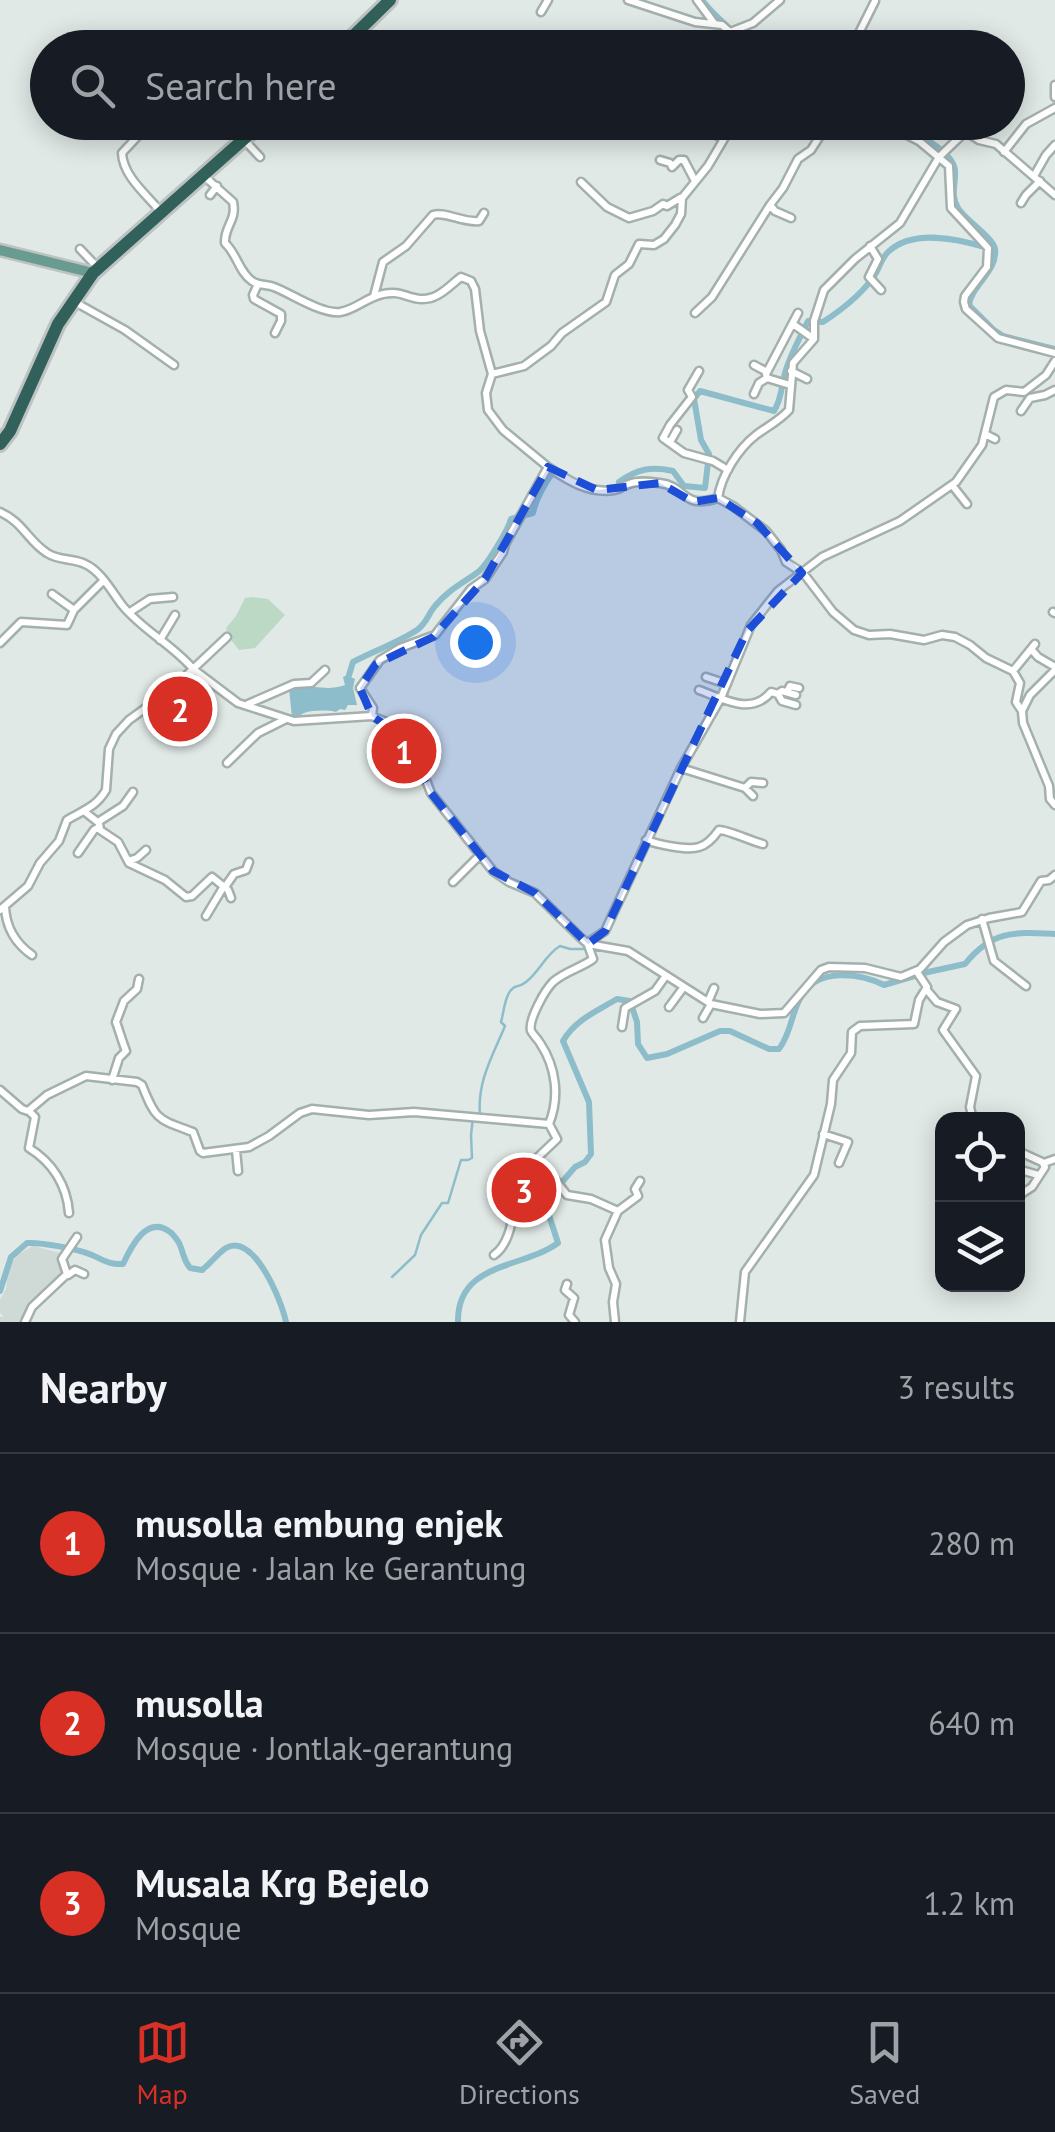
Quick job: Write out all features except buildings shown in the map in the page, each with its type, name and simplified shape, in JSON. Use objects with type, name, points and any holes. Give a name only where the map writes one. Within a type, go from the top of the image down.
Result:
[{"type":"highway","points":[[360,30],[390,0]]},
{"type":"highway","points":[[0,444],[10,431],[50,340],[95,270],[244,140]]},
{"type":"main road","points":[[0,250],[95,270]]},
{"type":"street","points":[[541,12],[548,0]]},
{"type":"street","points":[[628,0],[732,30],[753,23],[780,0]]},
{"type":"street","points":[[698,0],[715,24]]},
{"type":"street","points":[[860,30],[874,1]]},
{"type":"street","points":[[1055,85],[1055,97]]},
{"type":"street","points":[[1025,125],[1055,108]]},
{"type":"street","points":[[134,140],[122,153],[122,162],[161,212]]},
{"type":"street","points":[[244,140],[260,157]]},
{"type":"street","points":[[492,374],[524,366],[607,302],[616,275],[629,264],[638,244],[654,245],[675,225],[682,199],[723,140]]},
{"type":"street","points":[[694,313],[712,297],[783,188],[796,161],[817,140]]},
{"type":"street","points":[[918,140],[942,154],[950,168],[952,208],[989,252],[987,267],[964,299],[966,308],[998,338],[1055,353]]},
{"type":"street","points":[[785,384],[795,359],[814,339],[814,321],[824,290],[903,220],[942,154],[956,140]]},
{"type":"street","points":[[979,140],[996,144],[1055,195]]},
{"type":"street","points":[[1004,152],[1013,140]]},
{"type":"street","points":[[1022,204],[1055,145]]},
{"type":"street","points":[[660,160],[672,167],[684,160],[695,181]]},
{"type":"street","points":[[204,176],[235,205],[224,244],[248,278],[258,284],[334,312],[349,310],[374,296],[402,292],[419,299],[429,298],[458,278],[467,278],[475,289],[480,331],[492,374],[486,393],[488,410],[503,430],[548,467],[574,483],[597,490],[614,490],[634,482],[665,483],[694,502],[718,498]]},
{"type":"street","points":[[581,182],[607,207],[630,218],[682,199]]},
{"type":"street","points":[[210,195],[217,186]]},
{"type":"street","points":[[770,206],[791,218]]},
{"type":"street","points":[[374,296],[384,261],[406,246],[433,215],[439,213],[472,222],[480,221],[484,213]]},
{"type":"street","points":[[870,246],[878,258],[869,276],[881,290]]},
{"type":"street","points":[[80,249],[95,270]]},
{"type":"street","points":[[258,284],[254,298],[281,314],[275,333]]},
{"type":"street","points":[[72,301],[125,330],[174,365]]},
{"type":"street","points":[[798,313],[792,322],[814,339]]},
{"type":"street","points":[[754,394],[800,329]]},
{"type":"street","points":[[588,944],[605,931],[682,768],[723,699],[751,625],[778,591],[822,557],[900,521],[952,485],[982,444],[996,395],[1008,390],[1024,392],[1046,375],[1055,361]]},
{"type":"street","points":[[718,498],[728,470],[752,438],[789,410],[792,398],[785,384],[754,365]]},
{"type":"street","points":[[699,371],[688,390],[692,396],[663,438],[684,453],[728,470]]},
{"type":"street","points":[[791,371],[807,380]]},
{"type":"street","points":[[1021,411],[1030,398],[1055,390]]},
{"type":"street","points":[[670,442],[677,430]]},
{"type":"street","points":[[985,434],[995,439]]},
{"type":"street","points":[[372,716],[373,708],[360,689],[376,664],[396,650],[435,636],[471,589],[485,579],[548,467]]},
{"type":"street","points":[[952,485],[967,504]]},
{"type":"street","points":[[718,498],[758,523],[788,564],[802,573],[833,612],[856,632],[925,640],[952,636],[1013,672],[1020,681],[1016,699],[1055,805]]},
{"type":"street","points":[[0,512],[18,522],[48,554],[86,564],[192,670],[232,700],[287,718],[310,721],[372,716],[390,725],[418,760],[431,793],[496,874],[533,892],[588,944],[594,959],[551,984],[531,1025],[531,1032],[550,1060],[556,1088],[549,1124]]},
{"type":"street","points":[[0,643],[21,622],[67,625],[74,610],[103,581]]},
{"type":"street","points":[[52,594],[74,610]]},
{"type":"street","points":[[130,612],[150,599],[173,598]]},
{"type":"street","points":[[160,640],[176,615]]},
{"type":"street","points":[[32,955],[13,936],[2,908],[28,886],[40,863],[59,841],[68,820],[94,806],[106,790],[109,748],[116,734],[227,637]]},
{"type":"street","points":[[1013,672],[1033,646],[1038,658],[1055,668],[1030,695],[1022,711]]},
{"type":"street","points":[[247,704],[294,684],[312,683],[325,670]]},
{"type":"street","points":[[706,678],[727,684]]},
{"type":"street","points":[[698,690],[754,704],[771,692],[790,692],[782,702],[796,705]]},
{"type":"street","points":[[227,763],[258,733],[287,718]]},
{"type":"street","points":[[682,768],[745,788],[753,796]]},
{"type":"street","points":[[745,788],[751,782],[764,784]]},
{"type":"street","points":[[78,852],[99,824],[123,806],[133,792]]},
{"type":"street","points":[[86,812],[100,830],[118,842],[128,861],[165,880],[188,898],[211,878],[224,886],[231,898]]},
{"type":"street","points":[[649,841],[700,847],[722,830],[763,844]]},
{"type":"street","points":[[128,861],[146,850]]},
{"type":"street","points":[[453,882],[480,856]]},
{"type":"street","points":[[206,916],[224,886],[234,874],[246,870],[250,862]]},
{"type":"street","points":[[588,944],[628,950],[709,1003],[754,1013],[781,1014],[826,967],[874,968],[898,978],[917,972],[948,938],[964,927],[982,919],[1022,912],[1040,882],[1053,881]]},
{"type":"street","points":[[982,919],[994,961],[1026,986]]},
{"type":"street","points":[[917,972],[937,1002],[956,1008],[943,1030],[976,1076],[971,1112]]},
{"type":"street","points":[[622,1027],[625,1008],[655,991],[665,977]]},
{"type":"street","points":[[112,1080],[126,1051],[116,1022],[122,1004],[138,989],[139,979]]},
{"type":"street","points":[[740,1322],[745,1272],[812,1180],[833,1080],[851,1054],[854,1030],[879,1024],[913,1024],[926,985]]},
{"type":"street","points":[[669,1008],[684,988]]},
{"type":"street","points":[[703,1018],[714,988]]},
{"type":"street","points":[[28,1111],[47,1095],[83,1077],[140,1084],[156,1116],[192,1132],[201,1152],[249,1147],[312,1109],[370,1115],[410,1112],[549,1124]]},
{"type":"street","points":[[0,1090],[35,1117],[28,1148],[60,1176],[69,1213]]},
{"type":"street","points":[[494,1255],[502,1250],[513,1210],[522,1204],[538,1167],[537,1158],[556,1140],[549,1124]]},
{"type":"street","points":[[822,1134],[848,1142],[839,1164]]},
{"type":"street","points":[[236,1150],[238,1171]]},
{"type":"street","points":[[1025,1154],[1044,1164]]},
{"type":"street","points":[[1044,1164],[1055,1158]]},
{"type":"street","points":[[1025,1192],[1032,1187],[1044,1164]]},
{"type":"street","points":[[538,1167],[550,1174],[566,1195],[596,1200],[618,1211]]},
{"type":"street","points":[[1025,1171],[1038,1175]]},
{"type":"street","points":[[615,1322],[616,1288],[605,1240],[618,1211],[638,1197],[635,1189],[640,1181]]},
{"type":"street","points":[[67,1274],[62,1259],[77,1237]]},
{"type":"street","points":[[25,1322],[32,1307],[67,1274],[74,1270],[84,1274]]},
{"type":"street","points":[[567,1284],[565,1290],[574,1298],[569,1315],[574,1322]]},
{"type":"highlighted area","points":[[548,467],[597,490],[660,483],[693,502],[718,498],[757,523],[802,573],[747,631],[605,931],[588,944],[535,893],[493,871],[431,793],[400,735],[372,716],[360,688],[376,664],[433,637],[485,579]]},
{"type":"shaded area","points":[[33,1246],[64,1254],[69,1261],[65,1273],[33,1303],[21,1322],[0,1322],[0,1317],[4,1317],[0,1300],[6,1289],[8,1269],[17,1255]]},
{"type":"green space","points":[[245,598],[268,599],[285,615],[255,648],[239,650],[226,628]]},
{"type":"water","points":[[343,677],[355,679],[357,705],[292,718],[289,688],[341,686],[345,685]]},
{"type":"waterway","points":[[702,0],[732,30]]},
{"type":"waterway","points":[[926,140],[947,155],[955,170],[956,203],[995,249],[992,264],[969,305],[1003,336],[1055,349]]},
{"type":"waterway","points":[[620,487],[619,482],[632,474],[658,469],[673,471],[684,486],[705,488],[709,454],[701,440],[694,399],[700,391],[774,411],[785,373],[808,321],[823,322],[852,300],[871,281],[886,254],[898,245],[923,238],[964,241],[988,248],[992,244]]},
{"type":"waterway","points":[[349,675],[353,662],[417,630],[445,595],[478,572],[511,519],[533,513],[546,482],[553,472],[556,475]]},
{"type":"waterway","points":[[718,710],[729,686]]},
{"type":"waterway","points":[[616,916],[646,850]]},
{"type":"waterway","points":[[458,1322],[461,1302],[480,1277],[558,1243],[547,1209],[550,1196],[591,1154],[589,1102],[563,1041],[587,1017],[617,999],[630,1001],[637,1022],[638,1044],[647,1058],[667,1054],[720,1031],[779,1049],[802,995],[818,980],[840,975],[884,985],[965,964],[985,945],[1005,936],[1055,934]]},
{"type":"waterway","points":[[480,1115],[483,1080],[505,1026],[501,1022],[509,993],[531,978],[560,946],[587,946]]},
{"type":"waterway","points":[[392,1277],[415,1255],[421,1235],[442,1203],[448,1203],[461,1160],[472,1158],[473,1117]]},
{"type":"waterway","points":[[0,1291],[11,1257],[27,1243],[69,1248],[123,1264],[141,1235],[154,1227],[171,1233],[190,1268],[202,1270],[226,1248],[247,1250],[265,1272],[286,1322]]},
{"type":"place","name":"musolla","points":[[180,709]]},
{"type":"place","name":"musolla embung enjek","points":[[404,751]]},
{"type":"place","name":"Musala Krg Bejelo","points":[[524,1190]]}]
